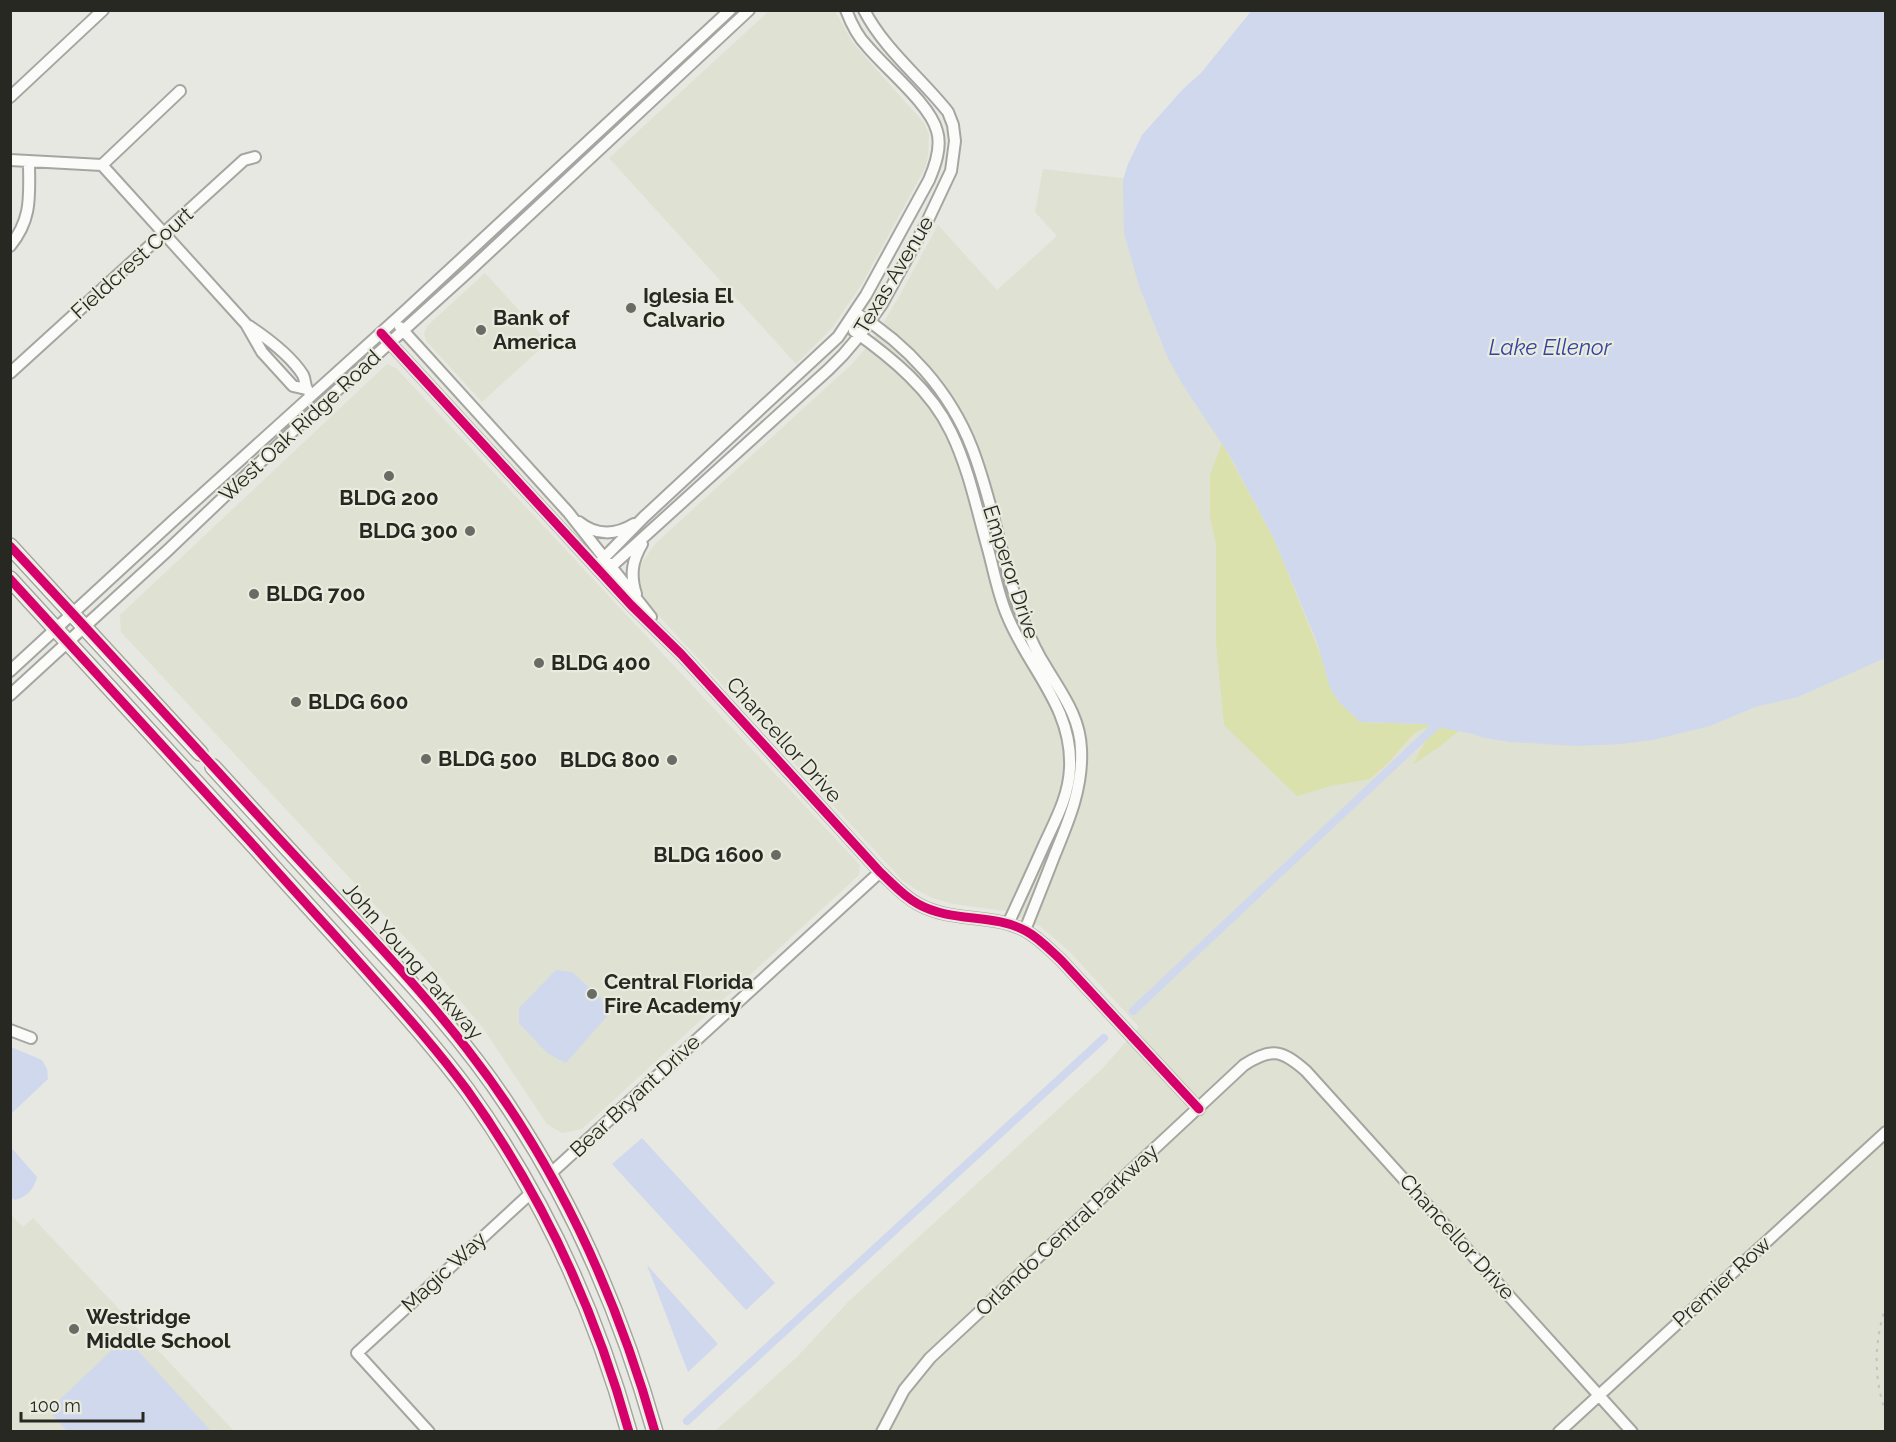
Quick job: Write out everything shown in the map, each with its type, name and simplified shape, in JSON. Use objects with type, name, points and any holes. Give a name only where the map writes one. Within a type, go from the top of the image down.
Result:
[{"type":"highway","points":[[10,546],[200,753]]},
{"type":"highway","name":"John Young Parkway","points":[[10,579],[423,1034],[466,1090],[532,1192],[569,1265],[612,1375],[629,1431]]},
{"type":"highway","name":"John Young Parkway","points":[[213,767],[444,1021],[508,1106],[576,1221],[602,1277],[622,1328],[655,1431]]},
{"type":"highway","points":[[506,1149],[527,1166],[550,1174]]},
{"type":"highway","points":[[532,1192],[555,1202],[576,1221]]},
{"type":"street","points":[[10,97],[103,10]]},
{"type":"street","name":"West Oak Ridge Road","points":[[10,671],[309,392],[381,333],[730,10]]},
{"type":"street","name":"West Oak Ridge Road","points":[[10,695],[749,10]]},
{"type":"street","name":"Texas Avenue","points":[[604,566],[644,517],[817,358],[847,326],[909,217],[935,165],[938,133],[933,120],[923,106],[873,53],[853,27],[846,10]]},
{"type":"street","name":"Texas Avenue","points":[[604,566],[649,533],[828,370],[860,335],[882,304],[926,224],[951,171],[955,152],[953,124],[948,112],[886,42],[864,10]]},
{"type":"street","points":[[873,53],[886,42]]},
{"type":"street","points":[[102,165],[180,91]]},
{"type":"street","points":[[923,106],[936,96]]},
{"type":"street","points":[[616,134],[616,125],[629,114],[630,110],[627,105]]},
{"type":"street","name":"Fieldcrest Court","points":[[10,373],[244,160],[255,157]]},
{"type":"street","points":[[10,160],[102,165],[246,324],[273,342],[304,376],[309,392],[307,406],[249,460],[244,467],[242,480]]},
{"type":"street","points":[[10,246],[24,227],[28,207],[30,161]]},
{"type":"street","points":[[935,165],[951,171]]},
{"type":"street","points":[[909,217],[926,224]]},
{"type":"street","name":"Emperor Drive","points":[[856,313],[904,348],[924,369],[956,414],[972,448],[1024,623],[1045,666],[1072,709],[1078,726],[1081,771],[1077,795],[1025,930]]},
{"type":"street","name":"Chancellor Drive","points":[[394,321],[568,512],[631,605],[681,654],[880,872],[902,893],[939,913],[1008,924],[1025,930],[1043,943],[1198,1109]]},
{"type":"street","name":"Emperor Drive","points":[[847,326],[892,360],[918,385],[951,431],[971,487],[1005,612],[1017,638],[1055,701],[1064,721],[1070,769],[1065,795],[1008,924]]},
{"type":"street","name":"Chancellor Drive","points":[[381,333],[637,599],[681,654]]},
{"type":"street","points":[[817,358],[828,370]]},
{"type":"street","points":[[568,512],[586,527],[612,533],[627,528],[644,517]]},
{"type":"street","points":[[637,599],[632,582],[632,566],[636,553],[649,533]]},
{"type":"street","name":"Bear Bryant Drive","points":[[550,1174],[880,872]]},
{"type":"street","points":[[10,1029],[31,1038]]},
{"type":"street","name":"Chancellor Drive","points":[[1275,1053],[1291,1058],[1306,1071],[1632,1431]]},
{"type":"street","name":"Orlando Central Parkway","points":[[882,1431],[904,1390],[930,1358],[1244,1065],[1260,1055],[1275,1053]]},
{"type":"street","points":[[1882,1136],[1886,1148]]},
{"type":"street","name":"Premier Row","points":[[1559,1431],[1882,1136]]},
{"type":"street","name":"Magic Way","points":[[429,1431],[357,1353],[532,1192]]},
{"type":"shaded area","points":[[770,10],[835,11],[853,43],[924,123],[929,135],[925,168],[862,284],[832,328],[796,364],[609,158]]},
{"type":"shaded area","points":[[1043,169],[1164,183],[1885,575],[1885,1431],[715,1431],[797,1357],[849,1301],[1103,1068],[1139,1027],[1069,951],[1041,927],[1005,911],[953,904],[932,898],[902,880],[647,603],[641,593],[639,583],[642,562],[656,543],[852,364],[873,340],[938,225],[997,290],[1057,236],[1035,212]]},
{"type":"shaded area","points":[[485,273],[548,342],[482,402],[427,342],[424,334],[427,326]]},
{"type":"shaded area","points":[[387,364],[396,368],[860,865],[859,875],[582,1129],[562,1133],[547,1124],[483,1028],[427,961],[121,632],[120,615]]},
{"type":"shaded area","name":"Westridge Middle School","points":[[10,1214],[23,1227],[33,1218],[234,1431],[11,1431]]},
{"type":"green space","points":[[1222,443],[1274,539],[1323,661],[1360,722],[1423,724],[1459,731],[1413,765],[1429,734],[1425,728],[1414,733],[1388,763],[1370,779],[1330,786],[1297,796],[1224,725],[1216,642],[1216,545],[1210,515],[1210,475]]},
{"type":"water","name":"Lake Ellenor","points":[[1252,10],[1885,11],[1885,658],[1798,697],[1755,707],[1710,726],[1653,740],[1621,744],[1577,746],[1510,742],[1423,724],[1360,722],[1339,702],[1330,688],[1317,642],[1274,539],[1230,456],[1181,382],[1167,356],[1139,286],[1124,233],[1123,180],[1142,135],[1184,88],[1201,73]]},
{"type":"water","points":[[556,970],[572,972],[600,997],[609,1014],[566,1063],[547,1053],[519,1023],[519,1008]]},
{"type":"water","points":[[11,1047],[42,1060],[47,1069],[48,1079],[11,1114]]},
{"type":"water","points":[[642,1138],[775,1283],[746,1310],[612,1164]]},
{"type":"water","points":[[10,1146],[37,1177],[29,1192],[15,1200],[11,1198]]},
{"type":"water","points":[[647,1265],[718,1344],[688,1372]]},
{"type":"water","points":[[132,1344],[211,1431],[67,1431],[52,1414],[51,1408],[115,1347]]},
{"type":"waterway","points":[[1133,1011],[1442,720]]},
{"type":"waterway","points":[[687,1421],[1104,1038]]},
{"type":"railway","points":[[1886,1305],[1877,1346],[1877,1373],[1886,1414]]},
{"type":"cycle path","points":[[381,333],[893,885],[913,901],[931,910],[1013,925],[1035,937],[1061,960],[1199,1109]]},
{"type":"cycle path","points":[[10,546],[397,966],[467,1049],[499,1092],[528,1137],[580,1231],[622,1330],[655,1432]]},
{"type":"cycle path","points":[[10,579],[422,1033],[467,1090],[519,1170],[563,1254],[600,1341],[629,1432]]},
{"type":"place","name":"Iglesia El Calvario","points":[[631,308]]},
{"type":"place","name":"Bank of America","points":[[481,330]]},
{"type":"place","name":"BLDG 200","points":[[389,476]]},
{"type":"place","name":"BLDG 300","points":[[470,531]]},
{"type":"place","name":"BLDG 700","points":[[254,594]]},
{"type":"place","name":"BLDG 400","points":[[539,663]]},
{"type":"place","name":"BLDG 600","points":[[296,702]]},
{"type":"place","name":"BLDG 500","points":[[426,759]]},
{"type":"place","name":"BLDG 800","points":[[672,760]]},
{"type":"place","name":"BLDG 1600","points":[[776,855]]},
{"type":"place","name":"Central Florida Fire Academy","points":[[592,994]]},
{"type":"place","name":"Westridge Middle School","points":[[74,1329]]}]
